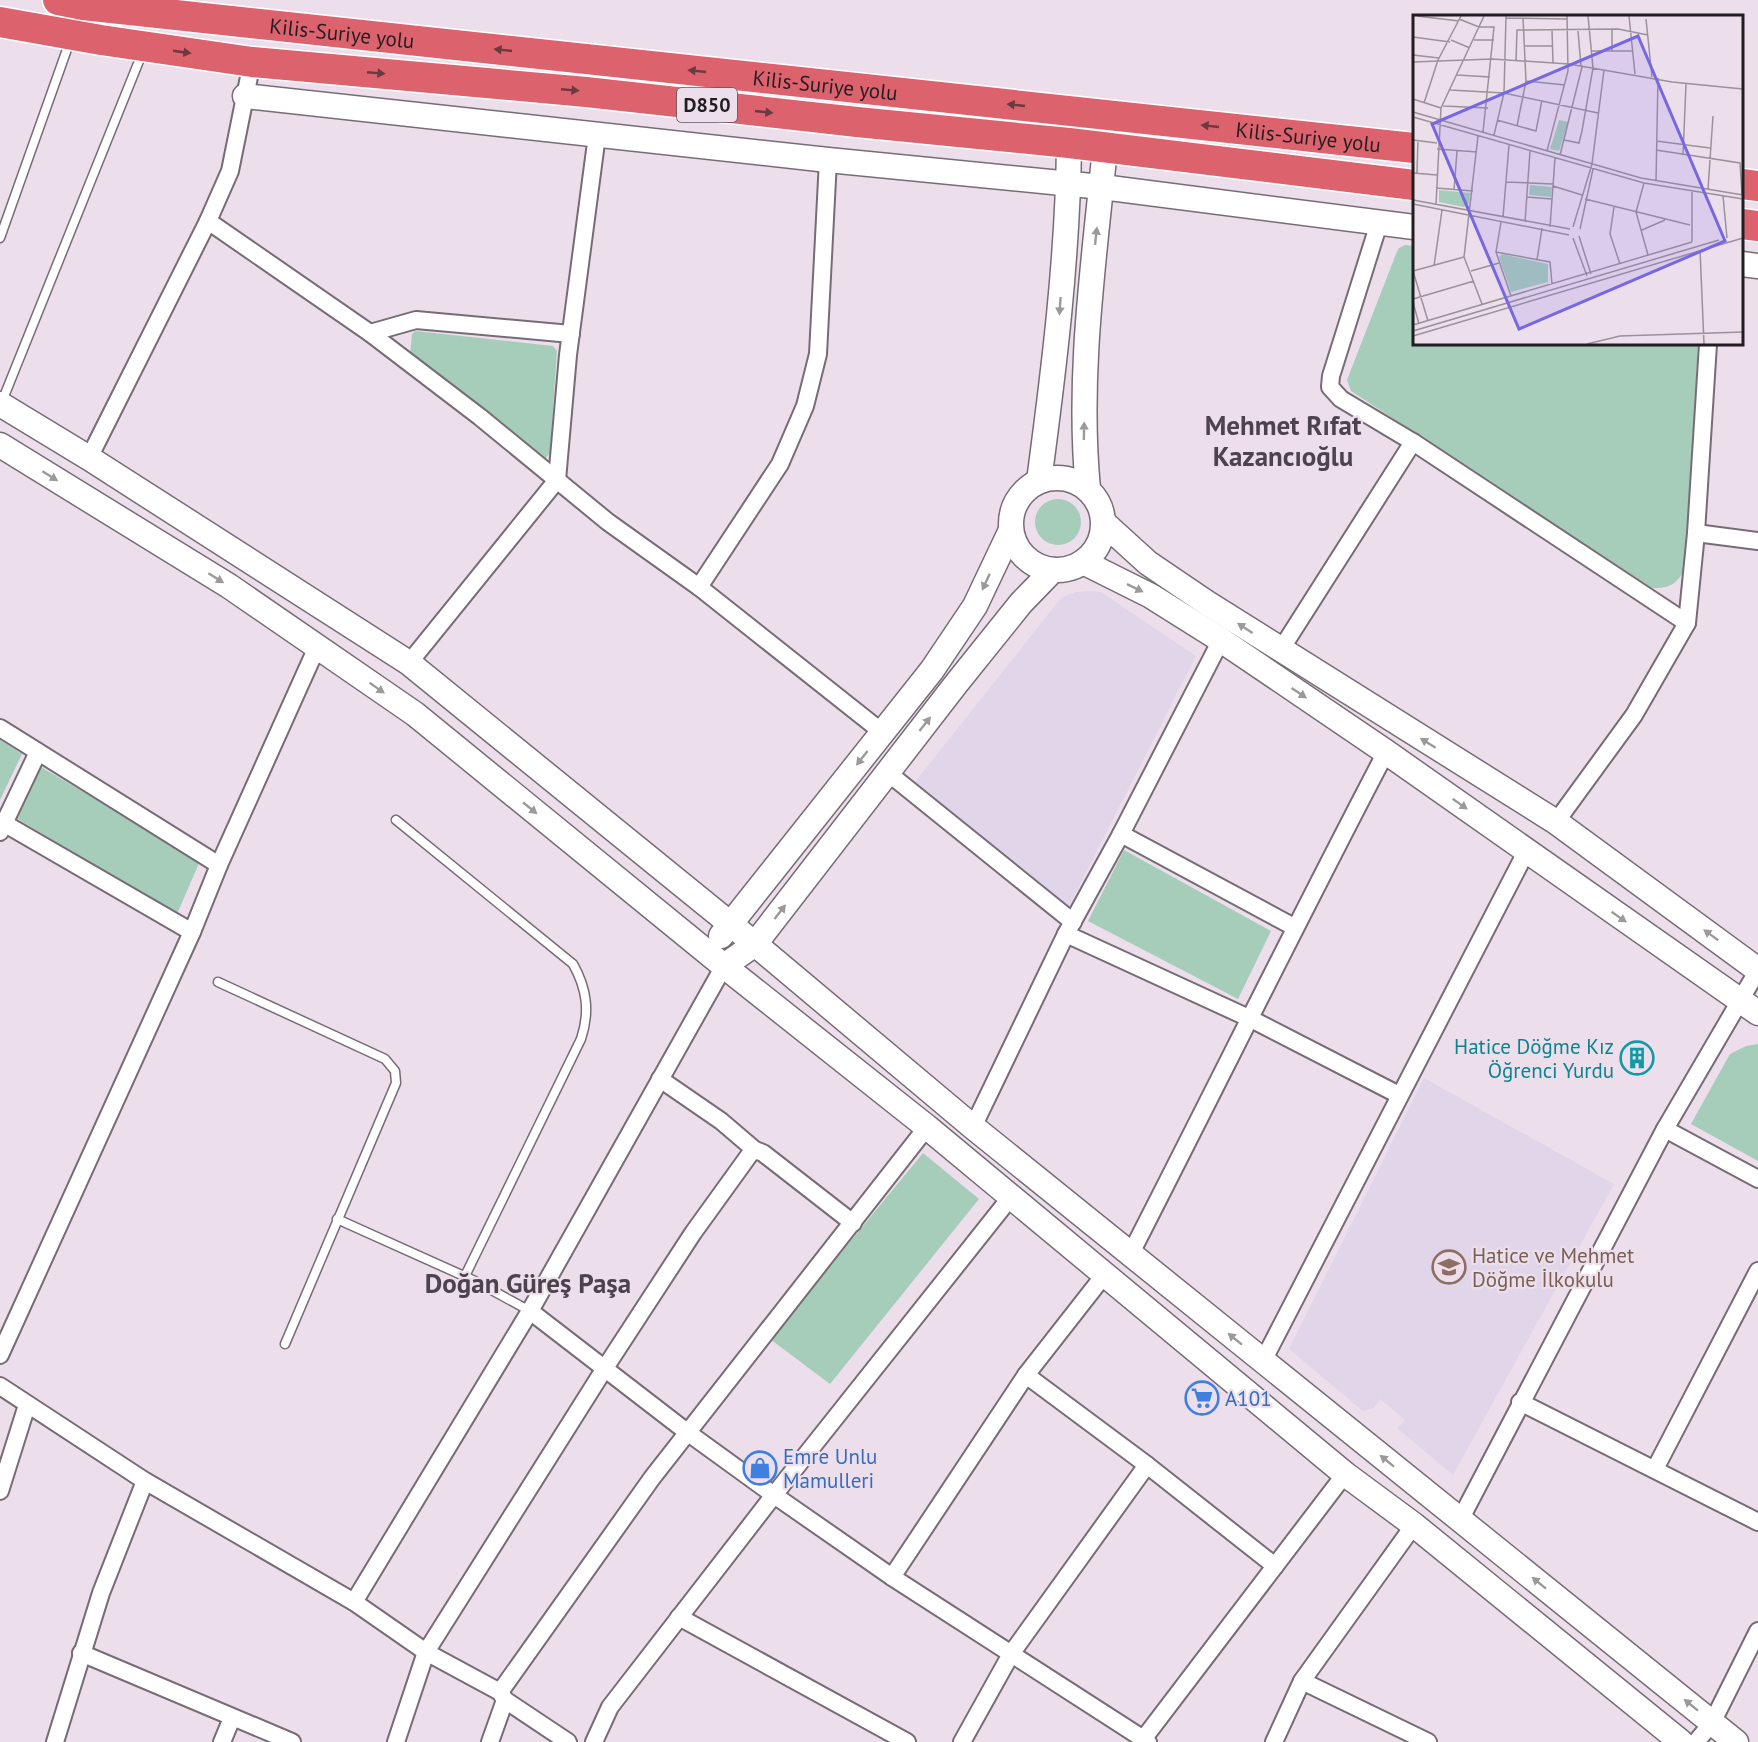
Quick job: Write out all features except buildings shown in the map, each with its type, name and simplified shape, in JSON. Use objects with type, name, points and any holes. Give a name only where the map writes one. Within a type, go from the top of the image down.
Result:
[{"type":"highway","name":"Kilis-Suriye yolu","points":[[58,0],[83,5],[213,9],[1413,148]]},
{"type":"highway","name":"D850","points":[[0,22],[145,47],[252,62],[586,92],[1069,143],[1413,185]]},
{"type":"highway","points":[[1743,184],[1758,186]]},
{"type":"highway","points":[[1743,224],[1758,226]]},
{"type":"street","points":[[90,458],[208,221],[230,171],[252,62]]},
{"type":"street","points":[[245,96],[828,160],[1101,187],[1413,227]]},
{"type":"street","points":[[409,663],[557,480],[571,334],[597,135]]},
{"type":"street","points":[[1039,481],[1057,347],[1069,143]]},
{"type":"street","points":[[1088,489],[1084,442],[1086,331],[1105,148]]},
{"type":"street","points":[[699,587],[780,464],[805,406],[818,354],[828,160]]},
{"type":"street","points":[[208,221],[370,333],[480,417],[608,522],[699,587],[882,732]]},
{"type":"street","points":[[1379,223],[1331,376],[1330,387],[1341,399],[1413,442],[1687,623]]},
{"type":"street","points":[[1743,264],[1758,266]]},
{"type":"street","points":[[370,333],[416,321],[571,334]]},
{"type":"street","points":[[1556,822],[1634,715],[1687,623],[1696,533],[1708,345]]},
{"type":"street","points":[[0,404],[90,458],[409,663],[1130,1255],[1736,1742]]},
{"type":"street","points":[[1280,651],[1413,442]]},
{"type":"street","points":[[0,445],[229,586],[415,714],[715,959],[927,1127],[1345,1474],[1414,1525],[1681,1742]]},
{"type":"street","points":[[354,1602],[530,1311],[660,1079],[731,926],[932,670],[975,606],[1011,530],[1012,514],[1017,501],[1026,489],[1039,481],[1065,478],[1088,489],[1102,511],[1104,523],[1101,538],[1094,552],[1083,562],[1069,568],[1053,570],[1038,566],[1025,557],[1016,544],[1011,530]]},
{"type":"street","points":[[1104,523],[1148,562],[1206,603],[1556,822],[1758,970],[1749,1007],[1665,1129],[1460,1520]]},
{"type":"street","points":[[1696,533],[1758,541]]},
{"type":"street","points":[[1083,562],[1151,596],[1221,640],[1386,752],[1749,1007]]},
{"type":"street","points":[[715,959],[755,945],[887,772],[1021,603],[1053,570]]},
{"type":"street","points":[[973,1127],[1069,928],[1221,640]]},
{"type":"street","points":[[0,1355],[192,932],[219,865],[317,647]]},
{"type":"street","points":[[0,728],[219,865]]},
{"type":"street","points":[[38,752],[2,826],[192,932]]},
{"type":"street","points":[[1130,1255],[1251,1019],[1294,927],[1386,752]]},
{"type":"street","points":[[887,772],[1069,928],[1399,1095]]},
{"type":"street","points":[[1120,834],[1294,927]]},
{"type":"street","points":[[1263,1361],[1526,852]]},
{"type":"street","points":[[660,1079],[721,1121],[755,1150],[763,1153],[853,1223]]},
{"type":"street","points":[[490,1742],[502,1696],[652,1478],[927,1127]]},
{"type":"street","points":[[1665,1129],[1758,1179]]},
{"type":"street","points":[[396,1742],[426,1652],[693,1233],[755,1150]]},
{"type":"street","points":[[594,1742],[610,1707],[774,1495],[1010,1198]]},
{"type":"street","points":[[1655,1469],[1758,1271]]},
{"type":"street","points":[[892,1577],[1026,1375],[1105,1275]]},
{"type":"street","points":[[530,1311],[687,1432],[774,1495],[892,1577],[1144,1741],[1345,1474]]},
{"type":"street","points":[[1026,1375],[1147,1465],[1275,1566]]},
{"type":"street","points":[[0,1386],[145,1481],[354,1602],[426,1652],[502,1696],[568,1742]]},
{"type":"street","points":[[1520,1402],[1758,1522]]},
{"type":"street","points":[[0,1491],[27,1405]]},
{"type":"street","points":[[962,1742],[1011,1654],[1147,1465]]},
{"type":"street","points":[[55,1742],[101,1593],[145,1481]]},
{"type":"street","points":[[1274,1742],[1302,1681],[1414,1525]]},
{"type":"street","points":[[680,1617],[907,1742]]},
{"type":"street","points":[[1696,1742],[1712,1723],[1758,1631]]},
{"type":"street","points":[[81,1653],[292,1742]]},
{"type":"street","points":[[1302,1681],[1428,1742]]},
{"type":"street","points":[[222,1742],[232,1718]]},
{"type":"lane","points":[[0,238],[73,35]]},
{"type":"lane","points":[[0,404],[145,47]]},
{"type":"lane","points":[[396,820],[573,964],[579,974],[586,997],[586,1019],[581,1039],[465,1276]]},
{"type":"lane","points":[[218,982],[385,1059],[393,1066],[396,1077],[396,1083],[285,1344]]},
{"type":"lane","points":[[337,1219],[465,1276],[530,1311]]},
{"type":"shaded area","points":[[1075,592],[1101,592],[1196,656],[1069,906],[915,782],[1061,598]]},
{"type":"shaded area","name":"Hatice ve Mehmet Döğme İlkokulu","points":[[1424,1078],[1614,1184],[1453,1475],[1397,1428],[1405,1420],[1380,1399],[1374,1408],[1363,1411],[1289,1349]]},
{"type":"green space","points":[[1405,245],[1413,246],[1413,345],[1698,345],[1686,563],[1678,580],[1670,586],[1652,588],[1351,391],[1347,380],[1399,248]]},
{"type":"green space","points":[[415,331],[553,346],[557,351],[550,453],[546,458],[539,458],[410,355],[412,334]]},
{"type":"green space","points":[[1058,499],[1074,506],[1081,522],[1074,538],[1058,545],[1042,538],[1035,522],[1042,506]]},
{"type":"green space","points":[[0,740],[22,754],[0,800]]},
{"type":"green space","points":[[41,767],[200,861],[177,914],[16,818]]},
{"type":"green space","points":[[1124,850],[1271,931],[1238,999],[1088,921]]},
{"type":"green space","points":[[1758,1044],[1758,1161],[1691,1124],[1730,1054],[1746,1046]]},
{"type":"green space","points":[[923,1153],[979,1199],[830,1384],[770,1339]]},
{"type":"place","name":"Hatice Döğme Kız Öğrenci Yurdu","points":[[1637,1058]]},
{"type":"place","name":"Hatice ve Mehmet Döğme İlkokulu","points":[[1449,1267]]},
{"type":"place","name":"A101","points":[[1202,1398]]},
{"type":"place","name":"Emre Unlu Mamulleri","points":[[760,1468]]},
{"type":"district","name":"Mehmet Rıfat Kazancıoğlu","points":[[1283,440]]},
{"type":"district","name":"Doğan Güreş Paşa","points":[[528,1283]]}]
